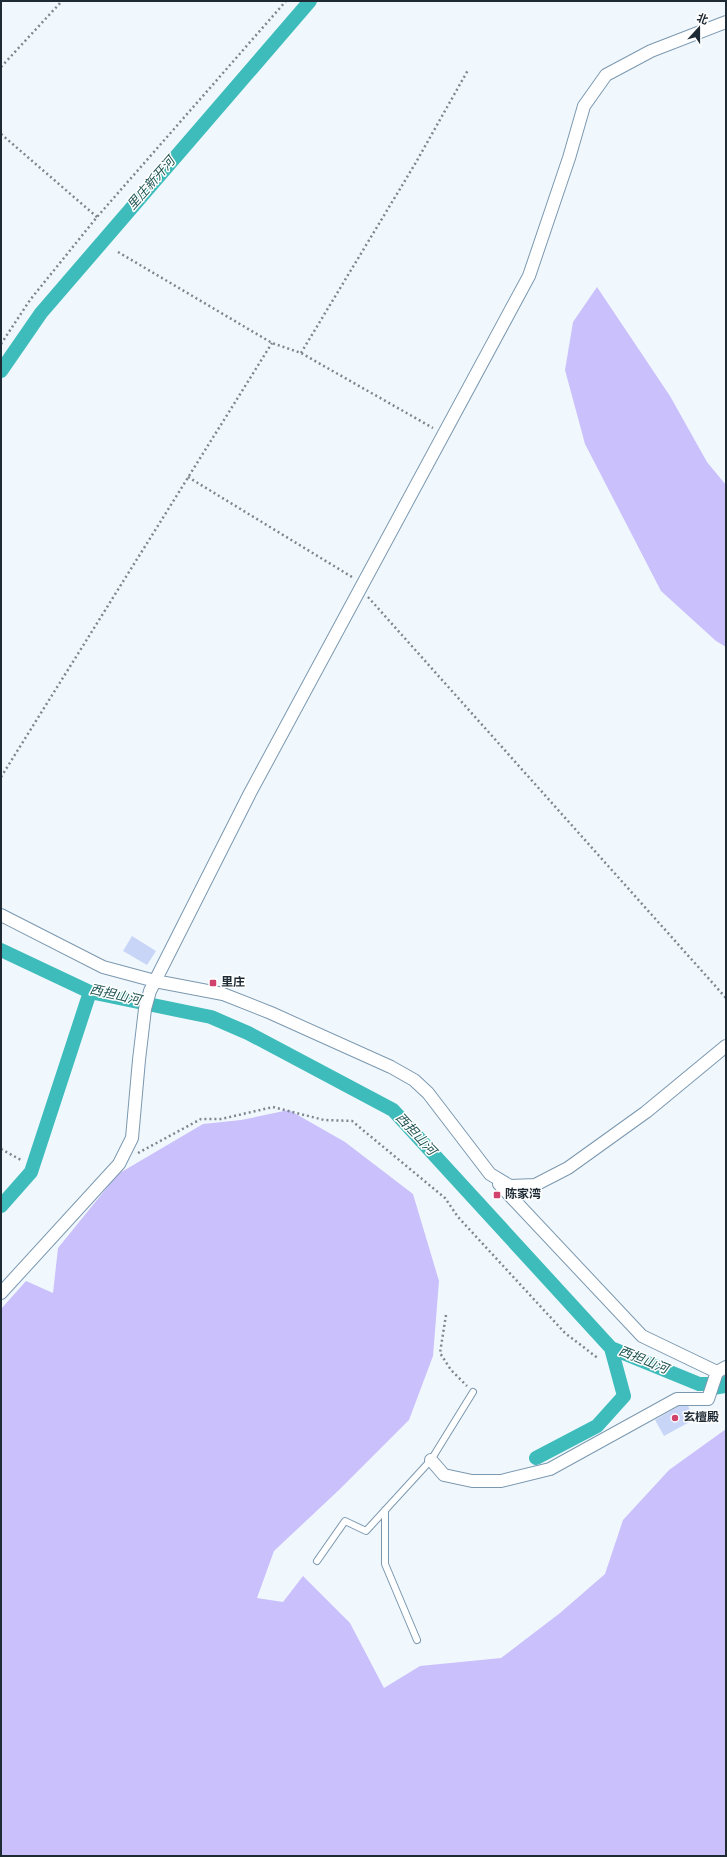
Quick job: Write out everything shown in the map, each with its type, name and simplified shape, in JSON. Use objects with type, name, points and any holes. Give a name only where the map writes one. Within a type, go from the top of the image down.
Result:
[{"type":"street","points":[[1,1293],[119,1164],[132,1138],[145,1009],[153,986],[250,793],[530,276],[569,158],[584,106],[606,75],[651,52],[726,22]]},
{"type":"street","points":[[1,915],[103,967],[153,986],[223,994],[271,1013],[391,1067],[414,1080],[428,1093],[490,1174],[642,1336],[721,1370],[708,1399],[678,1399],[550,1470],[508,1479],[472,1481],[444,1475],[431,1460]]},
{"type":"street","points":[[490,1174],[510,1186],[535,1185],[568,1168],[646,1112],[726,1046]]},
{"type":"lane","points":[[317,1561],[345,1521],[366,1531],[431,1460],[473,1392]]},
{"type":"lane","points":[[385,1510],[385,1564],[417,1640]]},
{"type":"path","points":[[1,67],[62,1]]},
{"type":"path","points":[[1,344],[30,300],[97,218],[286,1]]},
{"type":"path","points":[[301,353],[415,164],[468,70]]},
{"type":"path","points":[[1,134],[97,218]]},
{"type":"path","points":[[118,252],[272,343],[301,353],[444,434]]},
{"type":"path","points":[[1,777],[272,343]]},
{"type":"path","points":[[188,477],[362,586],[726,998]]},
{"type":"path","points":[[119,1164],[201,1119],[221,1119],[273,1107],[324,1120],[352,1121],[445,1198],[458,1218],[565,1333],[599,1359]]},
{"type":"path","points":[[1,1149],[21,1160]]},
{"type":"path","points":[[446,1315],[440,1354],[451,1370],[473,1392]]},
{"type":"shaded area","points":[[597,287],[670,396],[707,462],[726,485],[726,647],[716,641],[661,591],[585,444],[565,370],[573,322]]},
{"type":"shaded area","points":[[289,1110],[345,1142],[413,1194],[439,1281],[433,1356],[409,1420],[340,1489],[274,1551],[257,1598],[283,1602],[303,1576],[350,1623],[384,1688],[420,1666],[501,1658],[560,1613],[605,1574],[623,1520],[669,1470],[726,1429],[726,1856],[1,1856],[1,1309],[26,1281],[53,1293],[58,1248],[118,1174],[203,1124],[241,1120]]},
{"type":"water","points":[[726,1375],[726,1393],[714,1395],[720,1378]]},
{"type":"building","points":[[132,936],[156,951],[147,965],[123,951]]},
{"type":"building","name":"玄檀殿","points":[[679,1406],[688,1406],[695,1419],[664,1436],[655,1420]]},
{"type":"waterway","name":"里庄新开河","points":[[1,371],[41,313],[310,1]]},
{"type":"waterway","name":"西担山河","points":[[1,950],[90,992],[211,1017],[248,1033],[393,1110],[611,1348],[699,1384],[726,1384]]},
{"type":"waterway","points":[[1,1206],[31,1172],[90,992]]},
{"type":"waterway","points":[[536,1458],[597,1426],[624,1396],[611,1348]]},
{"type":"place","name":"里庄","points":[[213,983]]},
{"type":"place","name":"陈家湾","points":[[497,1195]]},
{"type":"place","name":"玄檀殿","points":[[675,1418]]}]
